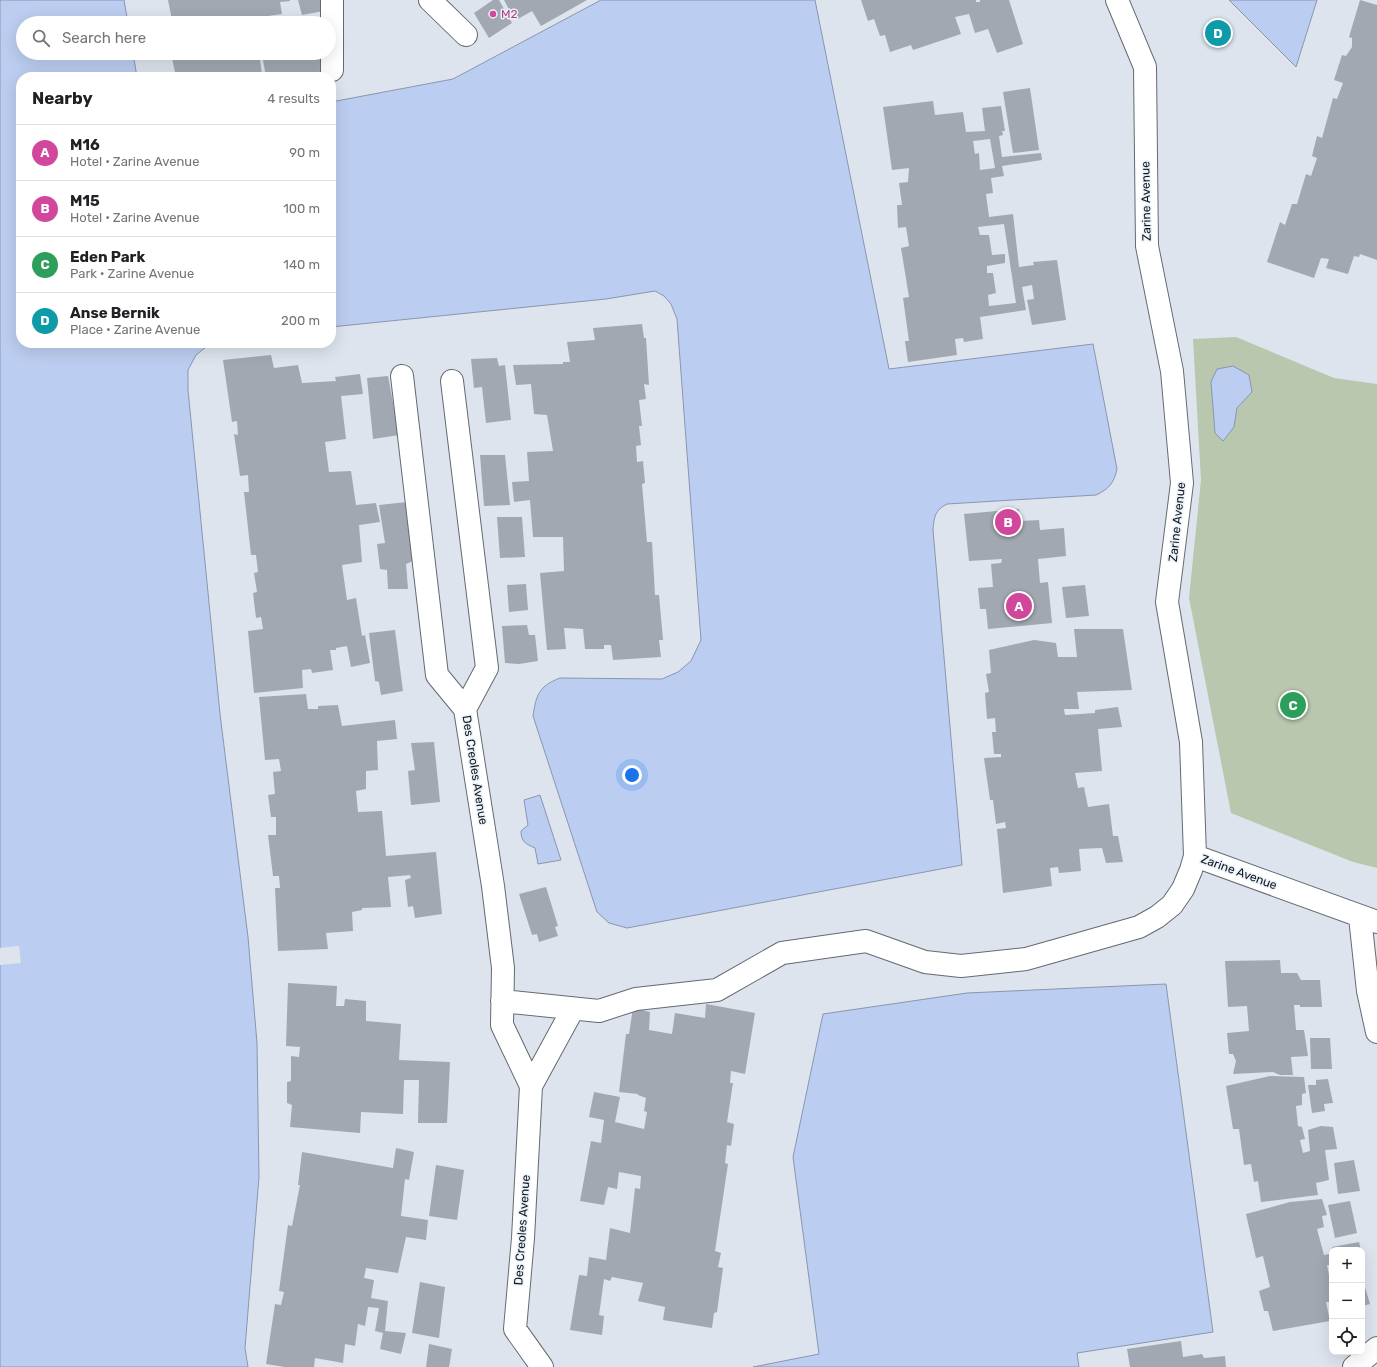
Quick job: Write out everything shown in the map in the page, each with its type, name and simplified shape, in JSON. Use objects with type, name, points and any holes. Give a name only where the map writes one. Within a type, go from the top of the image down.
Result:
[{"type":"street","points":[[332,0],[332,16]]},
{"type":"street","points":[[430,0],[466,35]]},
{"type":"street","name":"Zarine Avenue","points":[[1117,0],[1145,67],[1146,246],[1172,372],[1182,483],[1168,602],[1192,742],[1195,856],[1369,919]]},
{"type":"street","points":[[332,60],[332,70]]},
{"type":"street","points":[[402,376],[436,675],[466,709]]},
{"type":"street","name":"Des Creoles Avenue","points":[[452,381],[487,668],[466,709],[493,886],[503,968],[502,1025],[531,1086]]},
{"type":"street","points":[[502,1001],[599,1011],[636,999],[717,990],[782,953],[866,941],[925,962],[961,966],[1026,959],[1139,927],[1157,917],[1172,905],[1183,889],[1195,856]]},
{"type":"street","points":[[1369,919],[1368,991],[1377,1032]]},
{"type":"street","name":"Des Creoles Avenue","points":[[542,1367],[515,1329],[523,1238],[531,1086],[573,1009]]},
{"type":"street","points":[[1354,1367],[1377,1348]]},
{"type":"green space","points":[[1236,337],[1334,378],[1377,384],[1377,868],[1353,862],[1231,813],[1189,598],[1201,480],[1193,339]]},
{"type":"water","points":[[0,0],[124,0],[127,16],[16,16],[16,60],[134,60],[136,72],[16,72],[16,348],[205,348],[196,355],[188,370],[188,390],[220,714],[248,937],[257,1043],[259,1177],[245,1348],[248,1367],[0,1367]]},
{"type":"water","points":[[601,0],[815,0],[889,369],[1093,344],[1117,469],[1110,485],[1096,495],[947,504],[943,506],[936,514],[933,530],[962,865],[627,928],[609,923],[597,912],[533,716],[537,697],[547,684],[553,681],[560,678],[662,679],[678,672],[691,661],[701,640],[677,319],[671,304],[664,296],[655,291],[606,299],[336,326],[336,101],[453,79]]},
{"type":"water","points":[[1229,0],[1317,0],[1296,67]]},
{"type":"water","points":[[1233,366],[1249,375],[1252,392],[1237,408],[1234,427],[1223,441],[1215,433],[1211,382],[1217,369]]},
{"type":"water","points":[[540,795],[561,860],[538,864],[535,848],[523,840],[521,831],[528,825],[524,800]]},
{"type":"water","points":[[1166,984],[1213,1332],[1077,1353],[1079,1367],[753,1367],[819,1354],[793,1157],[823,1014],[967,993]]},
{"type":"pier","points":[[19,946],[21,963],[0,965],[0,948]]},
{"type":"building","points":[[168,0],[290,0],[280,2],[282,14],[268,16],[171,16]]},
{"type":"building","points":[[298,0],[327,0],[329,10],[302,15]]},
{"type":"building","points":[[493,0],[499,0],[512,23],[489,38],[474,13]]},
{"type":"building","points":[[504,0],[587,0],[541,26],[532,11],[518,19],[514,11],[511,13]]},
{"type":"building","points":[[861,0],[976,0],[976,2],[980,2],[980,0],[1009,0],[1023,44],[997,53],[988,29],[975,33],[969,14],[955,17],[961,34],[913,50],[911,45],[890,52],[885,35],[880,36],[874,19],[868,21]]},
{"type":"building","points":[[1360,0],[1377,5],[1377,260],[1360,254],[1359,257],[1354,256],[1348,274],[1326,268],[1329,259],[1321,258],[1314,278],[1267,262],[1280,222],[1285,225],[1292,204],[1297,204],[1306,174],[1311,176],[1317,158],[1312,156],[1317,136],[1322,138],[1333,98],[1337,99],[1343,83],[1334,80],[1342,55],[1346,56],[1352,47],[1352,38],[1349,37]]},
{"type":"building","points":[[172,60],[260,60],[262,72],[175,72]]},
{"type":"building","points":[[263,60],[320,60],[323,72],[265,72]]},
{"type":"building","points":[[1030,88],[1039,150],[1013,153],[1003,92]]},
{"type":"building","points":[[933,101],[935,115],[963,112],[966,132],[985,131],[982,108],[1001,106],[1005,131],[1002,131],[1003,135],[999,136],[1002,157],[1041,153],[1042,160],[1002,166],[1004,176],[991,178],[993,193],[986,194],[989,217],[1013,214],[1019,267],[1034,265],[1033,262],[1057,260],[1066,320],[1032,325],[1027,300],[1034,299],[1032,285],[1022,287],[1026,310],[980,317],[983,339],[964,342],[963,338],[955,339],[957,355],[908,362],[905,341],[909,341],[903,298],[909,297],[901,248],[909,246],[906,227],[898,228],[897,205],[902,205],[899,183],[908,182],[909,168],[892,170],[883,107]],"holes":[[[990,139],[995,168],[980,170],[979,153],[975,154],[973,141]],[[1004,224],[1016,303],[989,306],[988,295],[996,293],[993,273],[987,273],[987,266],[1005,263],[1005,254],[992,255],[989,235],[980,235],[978,227]]]},
{"type":"building","points":[[642,324],[644,338],[646,338],[649,385],[644,384],[646,399],[639,400],[642,426],[639,426],[641,445],[636,446],[637,462],[643,461],[645,483],[642,484],[647,542],[652,542],[655,595],[659,595],[663,640],[659,640],[661,657],[613,660],[611,645],[604,645],[604,649],[585,649],[583,629],[564,628],[566,649],[547,650],[540,573],[564,571],[563,537],[533,537],[530,500],[514,502],[512,482],[529,481],[527,452],[553,451],[547,415],[534,414],[531,384],[516,385],[513,365],[563,364],[563,362],[570,362],[567,342],[595,340],[593,328]]},
{"type":"building","points":[[271,355],[274,368],[298,365],[302,383],[336,381],[335,377],[360,374],[363,394],[341,396],[346,439],[325,442],[329,472],[351,471],[356,505],[376,503],[380,522],[359,525],[362,562],[342,565],[347,600],[356,598],[362,636],[365,635],[370,663],[351,667],[347,646],[336,648],[336,650],[330,650],[333,670],[312,673],[311,669],[302,670],[303,688],[254,693],[248,631],[263,629],[261,617],[256,618],[253,593],[257,592],[254,573],[258,572],[256,555],[251,555],[244,492],[249,492],[248,475],[240,476],[234,434],[238,435],[237,421],[232,422],[223,360]]},
{"type":"building","points":[[497,358],[499,366],[505,365],[511,420],[486,423],[482,387],[474,388],[471,359]]},
{"type":"building","points":[[388,376],[399,435],[373,439],[367,378]]},
{"type":"building","points":[[480,455],[505,455],[510,505],[484,506]]},
{"type":"building","points":[[407,502],[415,560],[406,564],[408,589],[388,589],[387,570],[380,569],[377,544],[385,543],[379,505]]},
{"type":"building","points":[[1019,509],[1020,521],[1039,520],[1040,530],[1064,528],[1066,556],[1038,559],[1040,583],[1048,582],[1052,623],[988,629],[986,609],[980,609],[978,588],[993,587],[991,564],[1001,563],[1002,559],[969,561],[964,514]]},
{"type":"building","points":[[497,517],[522,517],[525,557],[500,558]]},
{"type":"building","points":[[526,584],[528,610],[509,612],[507,585]]},
{"type":"building","points":[[1085,585],[1089,616],[1066,618],[1062,587]]},
{"type":"building","points":[[527,625],[529,635],[535,635],[538,661],[519,664],[505,663],[502,626]]},
{"type":"building","points":[[1074,629],[1123,629],[1132,690],[1077,692],[1079,709],[1064,709],[1065,715],[1095,713],[1095,710],[1118,707],[1122,727],[1098,729],[1102,771],[1075,773],[1078,788],[1084,787],[1088,807],[1109,804],[1113,836],[1118,836],[1123,862],[1106,863],[1102,848],[1079,849],[1081,871],[1059,873],[1058,867],[1050,868],[1052,886],[1003,893],[997,829],[1006,828],[1005,822],[996,824],[993,800],[990,800],[984,758],[1001,757],[1001,754],[994,754],[992,732],[996,732],[995,718],[987,719],[985,693],[989,692],[986,674],[991,673],[989,650],[1034,640],[1056,643],[1058,657],[1077,657]]},
{"type":"building","points":[[395,630],[403,691],[381,695],[379,682],[375,681],[369,633]]},
{"type":"building","points":[[306,694],[308,709],[318,709],[318,706],[338,705],[342,726],[395,720],[397,739],[377,741],[378,770],[366,771],[366,789],[356,791],[358,812],[382,811],[386,856],[436,852],[442,914],[415,918],[413,906],[408,907],[405,880],[411,878],[410,875],[388,877],[391,907],[362,908],[362,910],[352,912],[353,931],[326,933],[328,949],[278,951],[275,888],[280,888],[279,876],[273,876],[268,835],[276,835],[276,817],[271,817],[268,795],[275,794],[273,772],[281,771],[279,759],[265,760],[259,697]]},
{"type":"building","points":[[434,742],[440,802],[411,805],[408,771],[415,770],[411,743]]},
{"type":"building","points":[[546,887],[558,926],[555,927],[558,936],[539,942],[537,934],[532,935],[519,894]]},
{"type":"building","points":[[1280,960],[1281,973],[1297,973],[1301,980],[1320,980],[1322,1007],[1300,1007],[1300,1005],[1294,1005],[1296,1030],[1304,1030],[1308,1056],[1291,1057],[1293,1075],[1280,1075],[1273,1072],[1233,1074],[1236,1061],[1233,1054],[1229,1054],[1227,1033],[1249,1031],[1247,1006],[1228,1007],[1225,961]]},
{"type":"building","points":[[288,983],[337,986],[336,1006],[344,1006],[345,999],[366,1001],[366,1021],[401,1024],[399,1060],[450,1062],[447,1123],[418,1123],[419,1080],[404,1080],[403,1114],[361,1112],[360,1133],[290,1127],[292,1105],[287,1103],[287,1082],[291,1081],[291,1056],[299,1057],[300,1047],[286,1046]]},
{"type":"building","points":[[706,1004],[755,1013],[745,1074],[731,1071],[730,1083],[733,1083],[727,1122],[734,1124],[731,1146],[727,1145],[725,1163],[728,1164],[715,1251],[721,1253],[718,1267],[723,1268],[717,1312],[714,1313],[712,1328],[663,1320],[665,1307],[638,1301],[643,1283],[612,1277],[610,1281],[604,1279],[599,1315],[604,1316],[602,1335],[570,1330],[579,1275],[587,1276],[589,1257],[606,1260],[610,1228],[630,1233],[635,1188],[640,1189],[641,1176],[619,1172],[617,1189],[608,1187],[604,1205],[580,1201],[591,1141],[601,1143],[604,1120],[589,1117],[594,1092],[620,1097],[615,1122],[644,1129],[647,1112],[644,1111],[646,1098],[638,1094],[619,1092],[626,1034],[629,1034],[633,1008],[650,1012],[649,1030],[672,1034],[675,1013],[705,1018]]},
{"type":"building","points":[[1310,1038],[1330,1038],[1332,1069],[1311,1069]]},
{"type":"building","points":[[1270,1076],[1304,1077],[1306,1093],[1302,1094],[1302,1105],[1296,1106],[1298,1126],[1302,1127],[1305,1139],[1300,1140],[1303,1153],[1310,1151],[1308,1130],[1321,1126],[1333,1127],[1337,1149],[1325,1150],[1329,1180],[1316,1183],[1318,1195],[1261,1202],[1258,1181],[1254,1182],[1251,1164],[1244,1165],[1239,1129],[1233,1129],[1226,1086]]},
{"type":"building","points":[[1328,1079],[1333,1103],[1324,1104],[1325,1111],[1312,1113],[1308,1085],[1316,1085],[1316,1080]]},
{"type":"building","points":[[396,1148],[414,1152],[409,1180],[405,1179],[401,1216],[428,1220],[426,1240],[406,1237],[398,1273],[366,1268],[364,1278],[374,1280],[371,1298],[388,1301],[385,1331],[406,1333],[401,1354],[380,1349],[383,1333],[375,1331],[379,1308],[368,1307],[365,1326],[358,1324],[355,1346],[345,1344],[343,1363],[315,1358],[314,1367],[285,1367],[266,1364],[275,1304],[281,1305],[284,1292],[279,1291],[288,1225],[292,1226],[300,1185],[298,1185],[302,1152],[393,1168]]},
{"type":"building","points":[[1354,1160],[1360,1191],[1338,1194],[1334,1163]]},
{"type":"building","points":[[436,1165],[464,1170],[457,1220],[429,1216]]},
{"type":"building","points":[[1322,1199],[1327,1215],[1322,1216],[1324,1227],[1317,1229],[1324,1255],[1329,1254],[1329,1265],[1327,1265],[1329,1275],[1329,1302],[1326,1302],[1329,1321],[1273,1331],[1268,1311],[1264,1311],[1259,1291],[1270,1287],[1263,1256],[1256,1258],[1246,1214],[1290,1202]]},
{"type":"building","points":[[1350,1201],[1357,1233],[1335,1238],[1328,1205]]},
{"type":"building","points":[[1359,1242],[1360,1247],[1332,1247]]},
{"type":"building","points":[[420,1282],[445,1287],[439,1338],[412,1333]]},
{"type":"building","points":[[1365,1287],[1370,1304],[1365,1305]]},
{"type":"building","points":[[1181,1341],[1183,1357],[1202,1354],[1204,1358],[1225,1356],[1226,1367],[1130,1367],[1127,1349]]},
{"type":"building","points":[[429,1344],[452,1349],[449,1367],[426,1367]]},
{"type":"place","name":"M2","points":[[493,14]]},
{"type":"place","name":"Anse Bernik","points":[[1218,33]]},
{"type":"place","name":"M15","points":[[1008,522]]},
{"type":"place","name":"M16","points":[[1019,606]]},
{"type":"place","name":"Eden Park","points":[[1293,705]]}]
